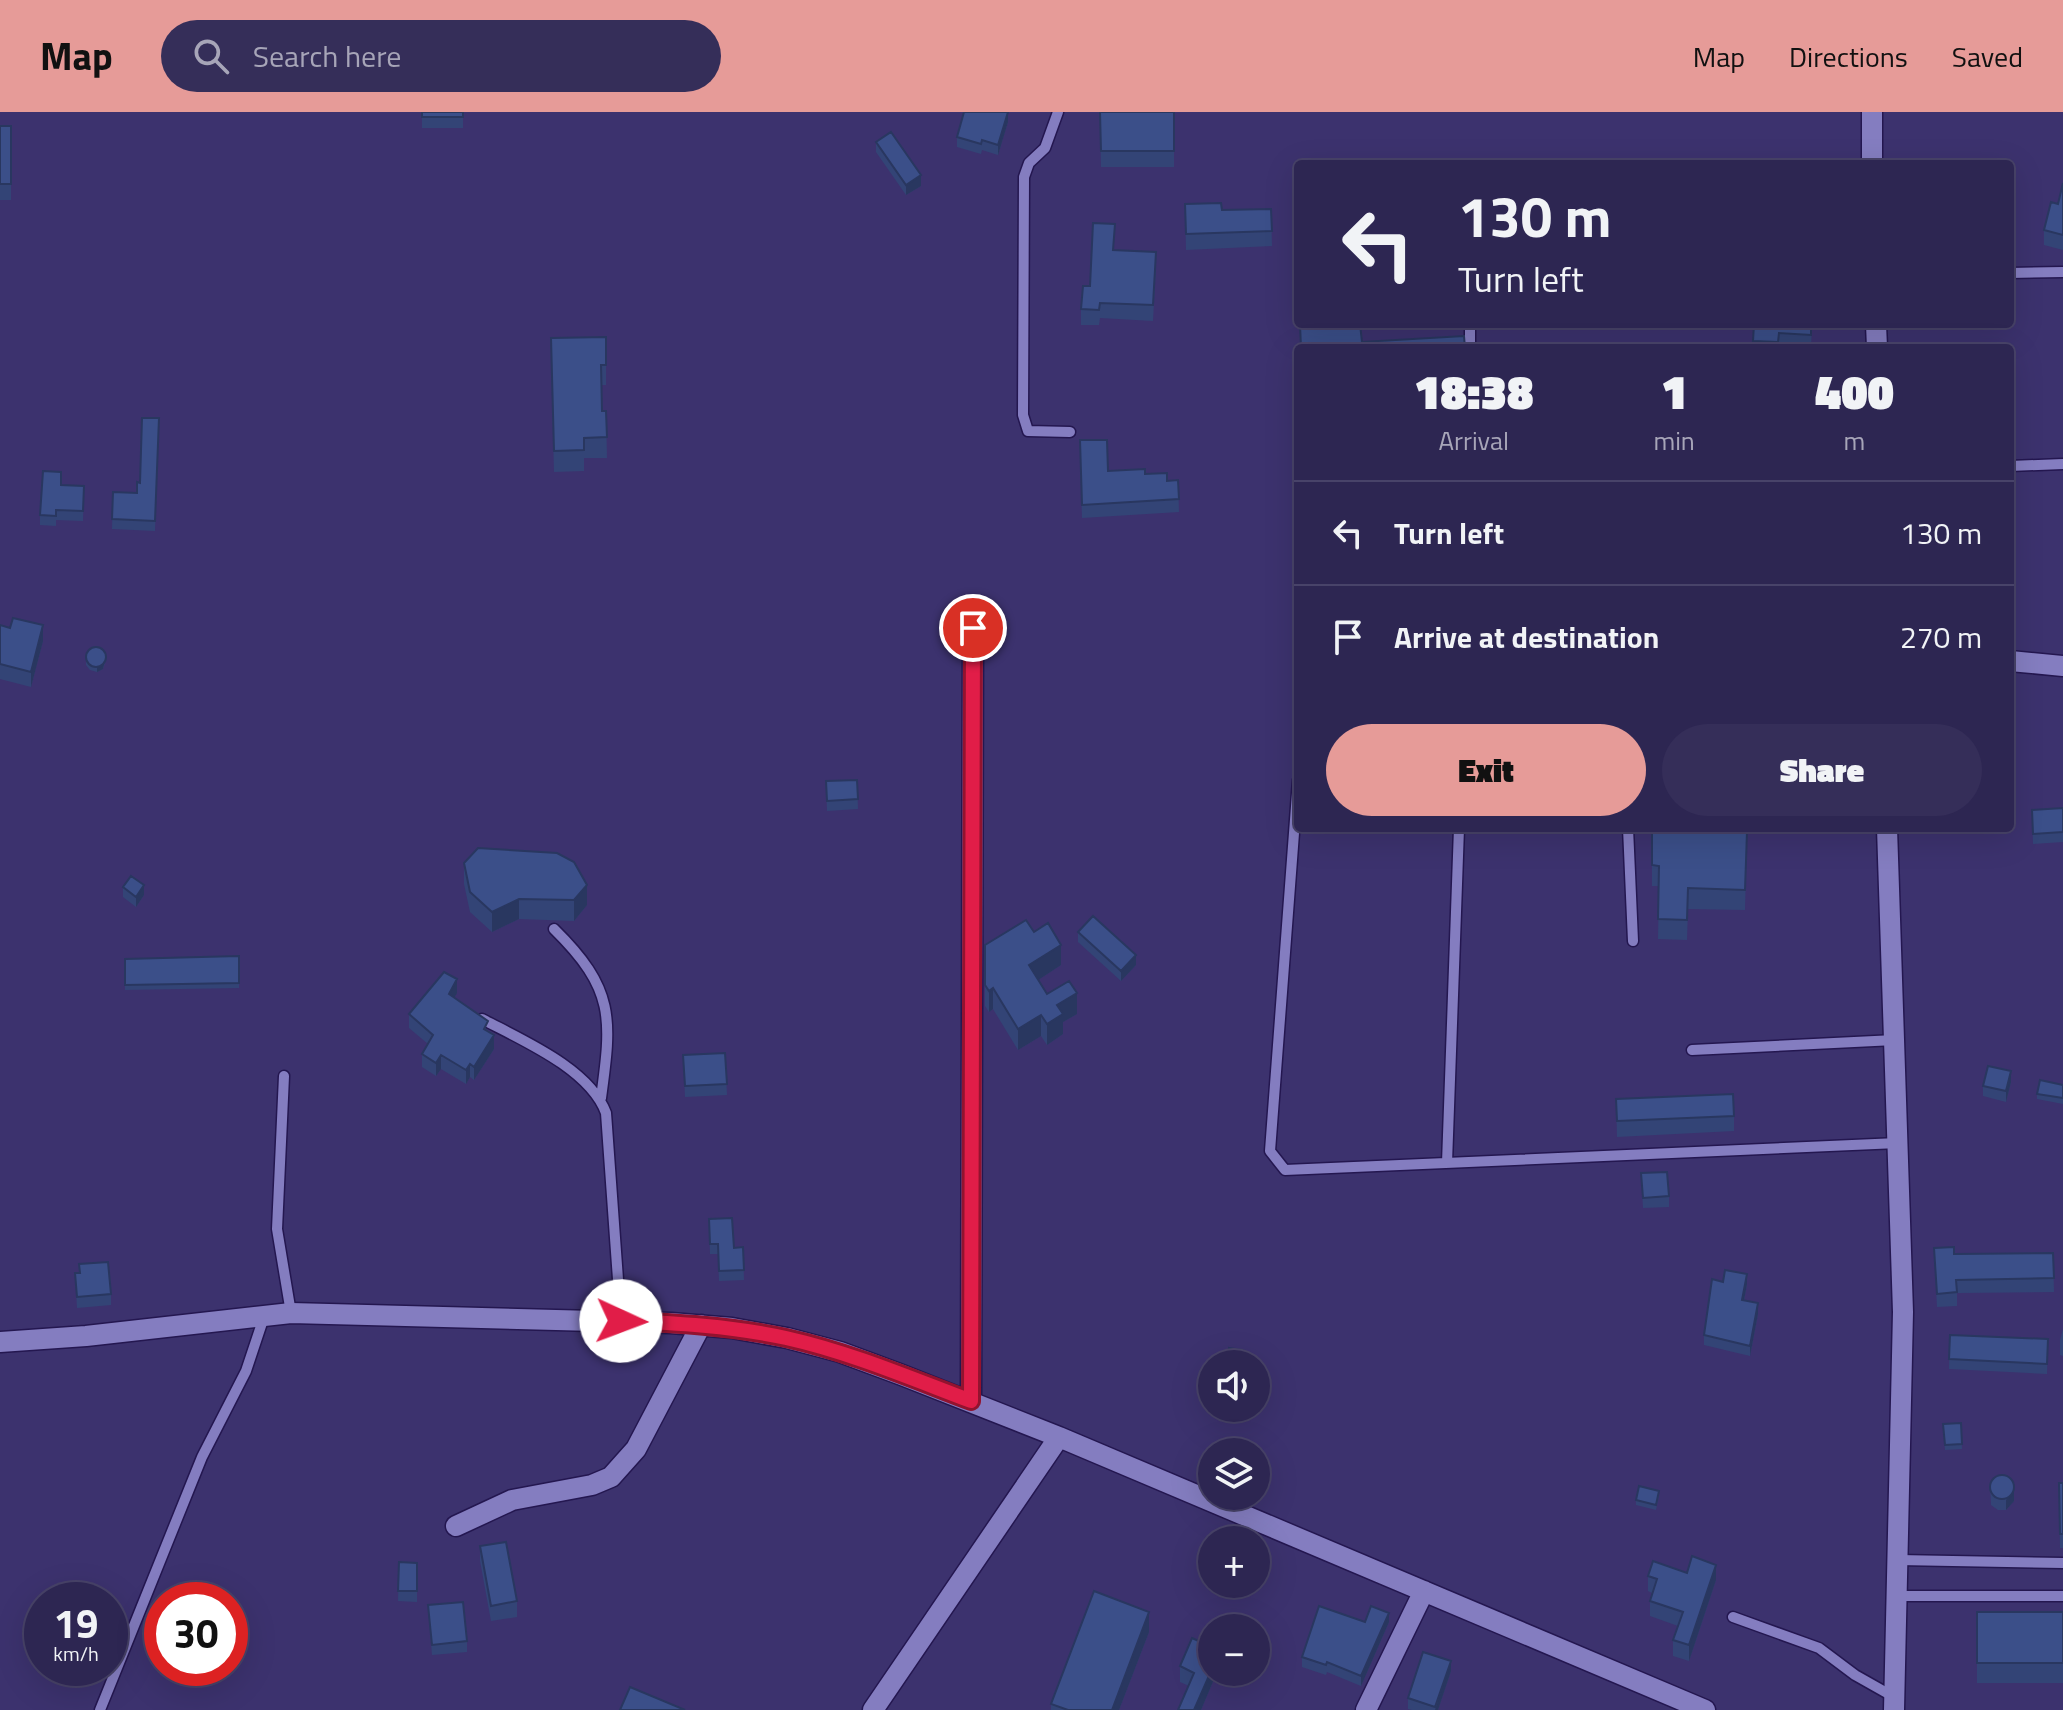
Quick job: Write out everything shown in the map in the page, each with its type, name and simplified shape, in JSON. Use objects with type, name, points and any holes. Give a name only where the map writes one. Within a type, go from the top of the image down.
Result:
[{"type":"street","points":[[1872,112],[1872,160]]},
{"type":"street","points":[[971,1401],[973,628]]},
{"type":"street","points":[[2014,661],[2063,666]]},
{"type":"street","points":[[1887,832],[1903,1312],[1894,1704]]},
{"type":"street","points":[[0,1342],[291,1313],[701,1325],[787,1338],[840,1352],[971,1401],[1705,1710]]},
{"type":"street","points":[[456,1526],[512,1500],[592,1485],[611,1477],[636,1449],[701,1325]]},
{"type":"street","points":[[873,1710],[1059,1437]]},
{"type":"street","points":[[1366,1710],[1424,1591]]},
{"type":"lane","points":[[1058,112],[1045,148],[1029,163],[1024,177],[1023,415],[1028,431],[1070,432]]},
{"type":"lane","points":[[2014,273],[2063,272]]},
{"type":"lane","points":[[2014,466],[2063,464]]},
{"type":"lane","points":[[1294,832],[1270,1151],[1285,1170],[1898,1143]]},
{"type":"lane","points":[[1447,1163],[1459,832]]},
{"type":"lane","points":[[1628,832],[1633,941]]},
{"type":"lane","points":[[554,929],[597,979],[606,1007],[609,1043],[601,1098]]},
{"type":"lane","points":[[482,1019],[533,1045],[584,1081],[601,1098],[606,1113],[621,1321]]},
{"type":"lane","points":[[1692,1050],[1895,1040]]},
{"type":"lane","points":[[284,1076],[277,1229],[291,1313]]},
{"type":"lane","points":[[100,1710],[202,1457],[246,1371],[264,1317]]},
{"type":"lane","points":[[1898,1560],[2063,1563]]},
{"type":"lane","points":[[1896,1596],[2063,1596]]},
{"type":"lane","points":[[1733,1617],[1819,1648],[1894,1704]]},
{"type":"building","points":[[422,112],[463,112],[463,117],[422,117]]},
{"type":"building","points":[[964,112],[1008,112],[998,145],[957,137]]},
{"type":"building","points":[[1100,112],[1174,112],[1174,151],[1101,151]]},
{"type":"building","points":[[0,126],[11,126],[11,184],[0,184]]},
{"type":"building","points":[[891,132],[921,175],[906,185],[876,142]]},
{"type":"building","points":[[2063,183],[2063,235],[2044,230],[2051,202],[2058,204]]},
{"type":"building","points":[[1221,203],[1222,210],[1271,209],[1272,231],[1186,234],[1185,204]]},
{"type":"building","points":[[1093,223],[1115,224],[1113,250],[1156,252],[1153,305],[1100,303],[1099,310],[1081,309],[1083,286],[1090,286]]},
{"type":"building","points":[[1300,328],[1360,328],[1362,342],[1464,336],[1465,344],[1301,344]]},
{"type":"building","points":[[1754,328],[1811,328],[1811,335],[1779,333],[1778,342],[1753,341]]},
{"type":"building","points":[[606,337],[606,365],[601,365],[602,411],[606,411],[607,437],[584,438],[584,450],[554,451],[551,338]]},
{"type":"building","points":[[142,418],[159,418],[155,521],[112,519],[113,492],[137,493],[137,482],[140,483]]},
{"type":"building","points":[[1080,440],[1107,440],[1108,471],[1145,469],[1145,474],[1167,473],[1167,481],[1178,480],[1179,499],[1082,505]]},
{"type":"building","points":[[43,471],[61,472],[61,485],[84,486],[83,511],[56,510],[56,516],[40,515]]},
{"type":"building","points":[[13,618],[43,625],[31,672],[0,664],[0,625],[10,628]]},
{"type":"building","points":[[96,647],[103,650],[106,657],[103,664],[96,667],[89,664],[86,657],[89,650]]},
{"type":"building","points":[[857,780],[858,799],[827,801],[826,781]]},
{"type":"building","points":[[2063,808],[2063,832],[2033,834],[2032,810]]},
{"type":"building","points":[[1747,832],[1745,890],[1688,888],[1687,920],[1658,919],[1659,866],[1652,865],[1652,833]]},
{"type":"building","points":[[478,848],[557,853],[574,862],[587,885],[574,900],[519,899],[492,912],[470,892],[464,863]]},
{"type":"building","points":[[131,876],[144,885],[136,897],[123,887]]},
{"type":"building","points":[[1093,916],[1136,955],[1121,971],[1078,932]]},
{"type":"building","points":[[1026,920],[1034,932],[1048,923],[1061,945],[1029,965],[1047,994],[1069,981],[1077,993],[1057,1005],[1063,1014],[1047,1024],[1041,1015],[1018,1029],[993,988],[989,991],[985,985],[985,945]]},
{"type":"building","points":[[239,956],[239,983],[125,985],[125,959]]},
{"type":"building","points":[[444,972],[457,979],[449,994],[488,1021],[484,1029],[494,1035],[474,1067],[470,1064],[466,1070],[441,1055],[436,1063],[422,1054],[433,1035],[409,1014]]},
{"type":"building","points":[[725,1053],[727,1084],[685,1086],[683,1055]]},
{"type":"building","points":[[1988,1066],[2011,1071],[2006,1091],[1983,1086]]},
{"type":"building","points":[[2040,1080],[2063,1085],[2063,1098],[2037,1094]]},
{"type":"building","points":[[1733,1094],[1734,1116],[1617,1121],[1616,1099]]},
{"type":"building","points":[[1667,1172],[1669,1196],[1643,1198],[1641,1173]]},
{"type":"building","points":[[732,1218],[734,1248],[743,1247],[744,1270],[719,1271],[718,1244],[710,1244],[709,1219]]},
{"type":"building","points":[[1954,1247],[1954,1254],[2053,1253],[2054,1278],[1956,1280],[1957,1292],[1937,1294],[1934,1248]]},
{"type":"building","points":[[108,1262],[111,1294],[77,1297],[75,1273],[80,1273],[79,1264]]},
{"type":"building","points":[[1725,1270],[1747,1274],[1742,1300],[1758,1303],[1750,1346],[1704,1335],[1712,1279],[1723,1282]]},
{"type":"building","points":[[1950,1335],[2048,1339],[2047,1364],[1949,1359]]},
{"type":"building","points":[[1961,1423],[1962,1444],[1945,1445],[1943,1424]]},
{"type":"building","points":[[2002,1475],[2011,1478],[2014,1487],[2011,1496],[2002,1499],[1993,1496],[1990,1487],[1993,1478]]},
{"type":"building","points":[[2059,1483],[2063,1483],[2063,1534],[2060,1534]]},
{"type":"building","points":[[1639,1486],[1659,1491],[1656,1505],[1636,1500]]},
{"type":"building","points":[[506,1542],[517,1601],[491,1606],[480,1546]]},
{"type":"building","points":[[1692,1556],[1716,1565],[1689,1645],[1673,1640],[1683,1612],[1650,1601],[1657,1579],[1648,1576],[1653,1561],[1687,1573]]},
{"type":"building","points":[[399,1562],[417,1563],[417,1591],[398,1591]]},
{"type":"building","points":[[1094,1591],[1149,1612],[1112,1710],[1068,1710],[1051,1704]]},
{"type":"building","points":[[463,1602],[467,1641],[432,1645],[428,1605]]},
{"type":"building","points":[[1319,1606],[1365,1622],[1371,1606],[1389,1613],[1361,1676],[1327,1662],[1326,1665],[1302,1657]]},
{"type":"building","points":[[1977,1612],[2063,1612],[2063,1663],[1977,1663]]},
{"type":"building","points":[[1192,1638],[1198,1641],[1198,1686],[1205,1686],[1194,1710],[1178,1710],[1194,1673],[1180,1666]]},
{"type":"building","points":[[1423,1652],[1451,1661],[1435,1707],[1408,1698]]},
{"type":"building","points":[[630,1687],[685,1710],[620,1710]]},
{"type":"route","points":[[621,1321],[732,1328],[787,1338],[840,1352],[971,1401],[973,628]]}]
